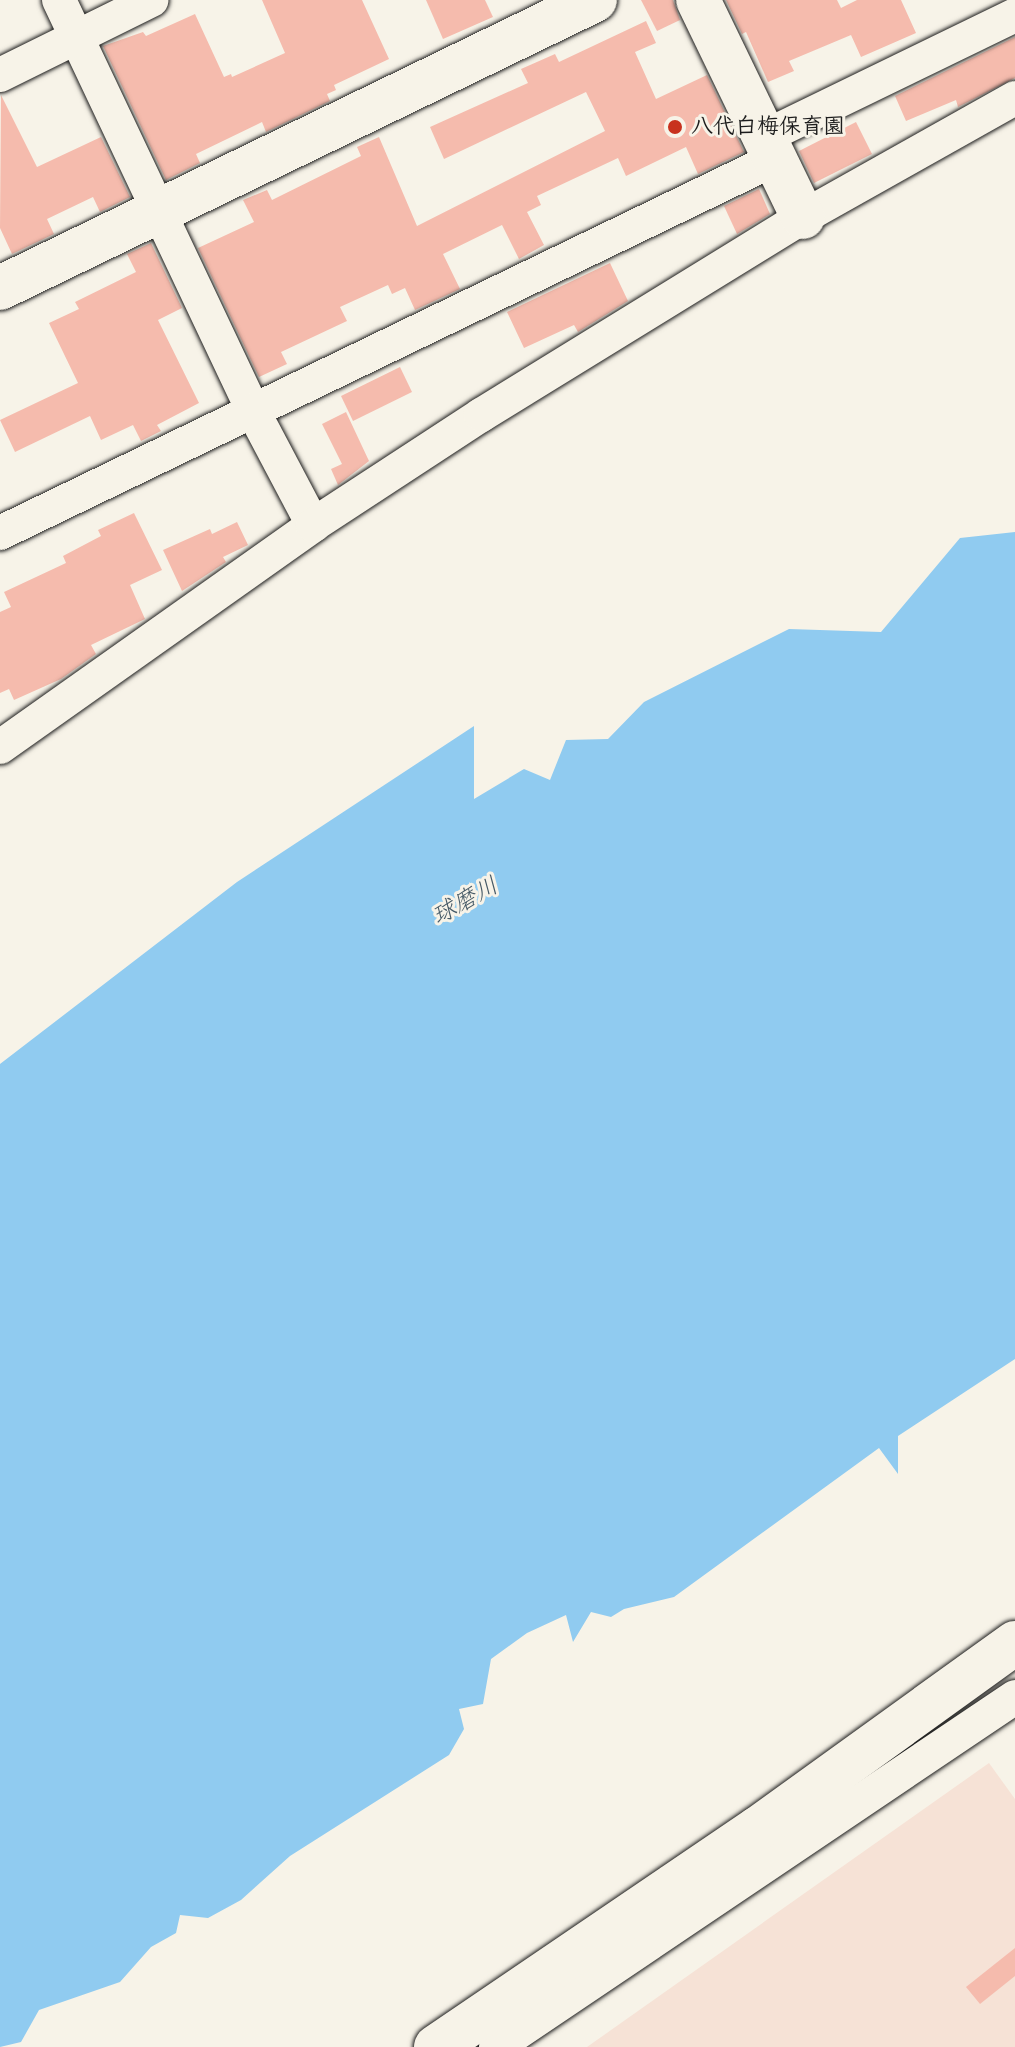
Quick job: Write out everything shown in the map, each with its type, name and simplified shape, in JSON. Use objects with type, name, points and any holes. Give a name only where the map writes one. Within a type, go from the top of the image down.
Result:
[{"type":"street","points":[[59,0],[253,411],[313,525]]},
{"type":"street","points":[[0,75],[152,0]]},
{"type":"street","points":[[0,288],[595,0]]},
{"type":"street","points":[[698,0],[803,217]]},
{"type":"street","points":[[0,533],[253,411],[770,148],[1015,15]]},
{"type":"street","points":[[0,747],[313,525],[530,384],[803,217],[1015,98]]},
{"type":"street","points":[[0,754],[6,767],[0,772]]},
{"type":"street","points":[[436,2047],[757,1829],[1015,1643]]},
{"type":"street","points":[[496,2047],[1015,1697]]},
{"type":"shaded area","points":[[989,1763],[1015,1799],[1015,2047],[587,2047]]},
{"type":"water","name":"球磨川","points":[[1015,532],[1015,1359],[898,1436],[898,1474],[879,1448],[674,1597],[624,1609],[611,1617],[591,1612],[573,1642],[566,1615],[527,1633],[491,1659],[483,1704],[459,1709],[464,1729],[449,1755],[290,1856],[241,1900],[208,1918],[180,1915],[176,1933],[151,1947],[120,1982],[39,2010],[21,2042],[0,2047],[0,1064],[237,882],[474,726],[474,799],[524,769],[550,780],[566,740],[608,739],[644,702],[789,629],[881,632],[960,538]]},
{"type":"building","points":[[262,0],[362,0],[389,59],[334,85],[336,90],[327,94],[330,101],[266,132],[262,122],[196,154],[200,163],[166,180],[103,46],[143,32],[146,36],[195,14],[224,77],[231,74],[232,77],[285,53]]},
{"type":"building","points":[[426,0],[485,0],[493,17],[443,39]]},
{"type":"building","points":[[641,0],[673,0],[680,20],[657,31]]},
{"type":"building","points":[[726,0],[837,0],[841,8],[857,0],[901,0],[916,33],[861,57],[851,35],[789,61],[794,71],[768,82],[746,32],[742,34]]},
{"type":"building","points":[[646,21],[656,43],[635,52],[656,99],[707,75],[744,152],[698,174],[686,147],[626,176],[618,158],[537,196],[541,205],[527,212],[544,245],[519,259],[502,225],[443,254],[460,289],[415,310],[405,288],[392,294],[388,285],[340,307],[347,321],[281,352],[287,364],[259,377],[198,248],[254,222],[243,200],[267,190],[272,200],[361,156],[357,147],[379,137],[417,226],[605,131],[586,92],[444,159],[430,127],[528,83],[521,69],[555,54],[559,62]]},
{"type":"building","points":[[1015,37],[1015,78],[958,107],[956,100],[906,121],[895,96]]},
{"type":"building","points":[[1,95],[37,167],[101,137],[130,197],[100,212],[93,197],[47,219],[54,234],[12,254],[0,228]]},
{"type":"building","points":[[856,122],[872,154],[814,183],[799,151]]},
{"type":"building","points":[[759,189],[770,214],[737,234],[724,206]]},
{"type":"building","points":[[151,243],[182,308],[158,320],[199,403],[157,425],[161,431],[141,441],[133,425],[101,440],[90,416],[15,452],[0,420],[78,383],[49,323],[79,309],[75,302],[136,272],[127,254]]},
{"type":"building","points":[[610,263],[628,301],[578,332],[574,325],[524,348],[507,312]]},
{"type":"building","points":[[400,367],[412,392],[353,421],[341,396]]},
{"type":"building","points":[[346,412],[369,461],[338,485],[331,469],[342,464],[322,424]]},
{"type":"building","points":[[134,513],[162,570],[130,585],[145,619],[91,645],[96,654],[61,679],[14,700],[9,689],[0,693],[0,612],[11,607],[4,592],[66,563],[63,556],[101,536],[98,530]]},
{"type":"building","points":[[237,522],[248,545],[223,557],[226,562],[182,591],[163,550],[210,529],[212,534]]},
{"type":"building","points":[[1015,1948],[1015,1976],[980,2004],[966,1987]]},
{"type":"place","name":"八代白梅保育園","points":[[675,127]]}]
